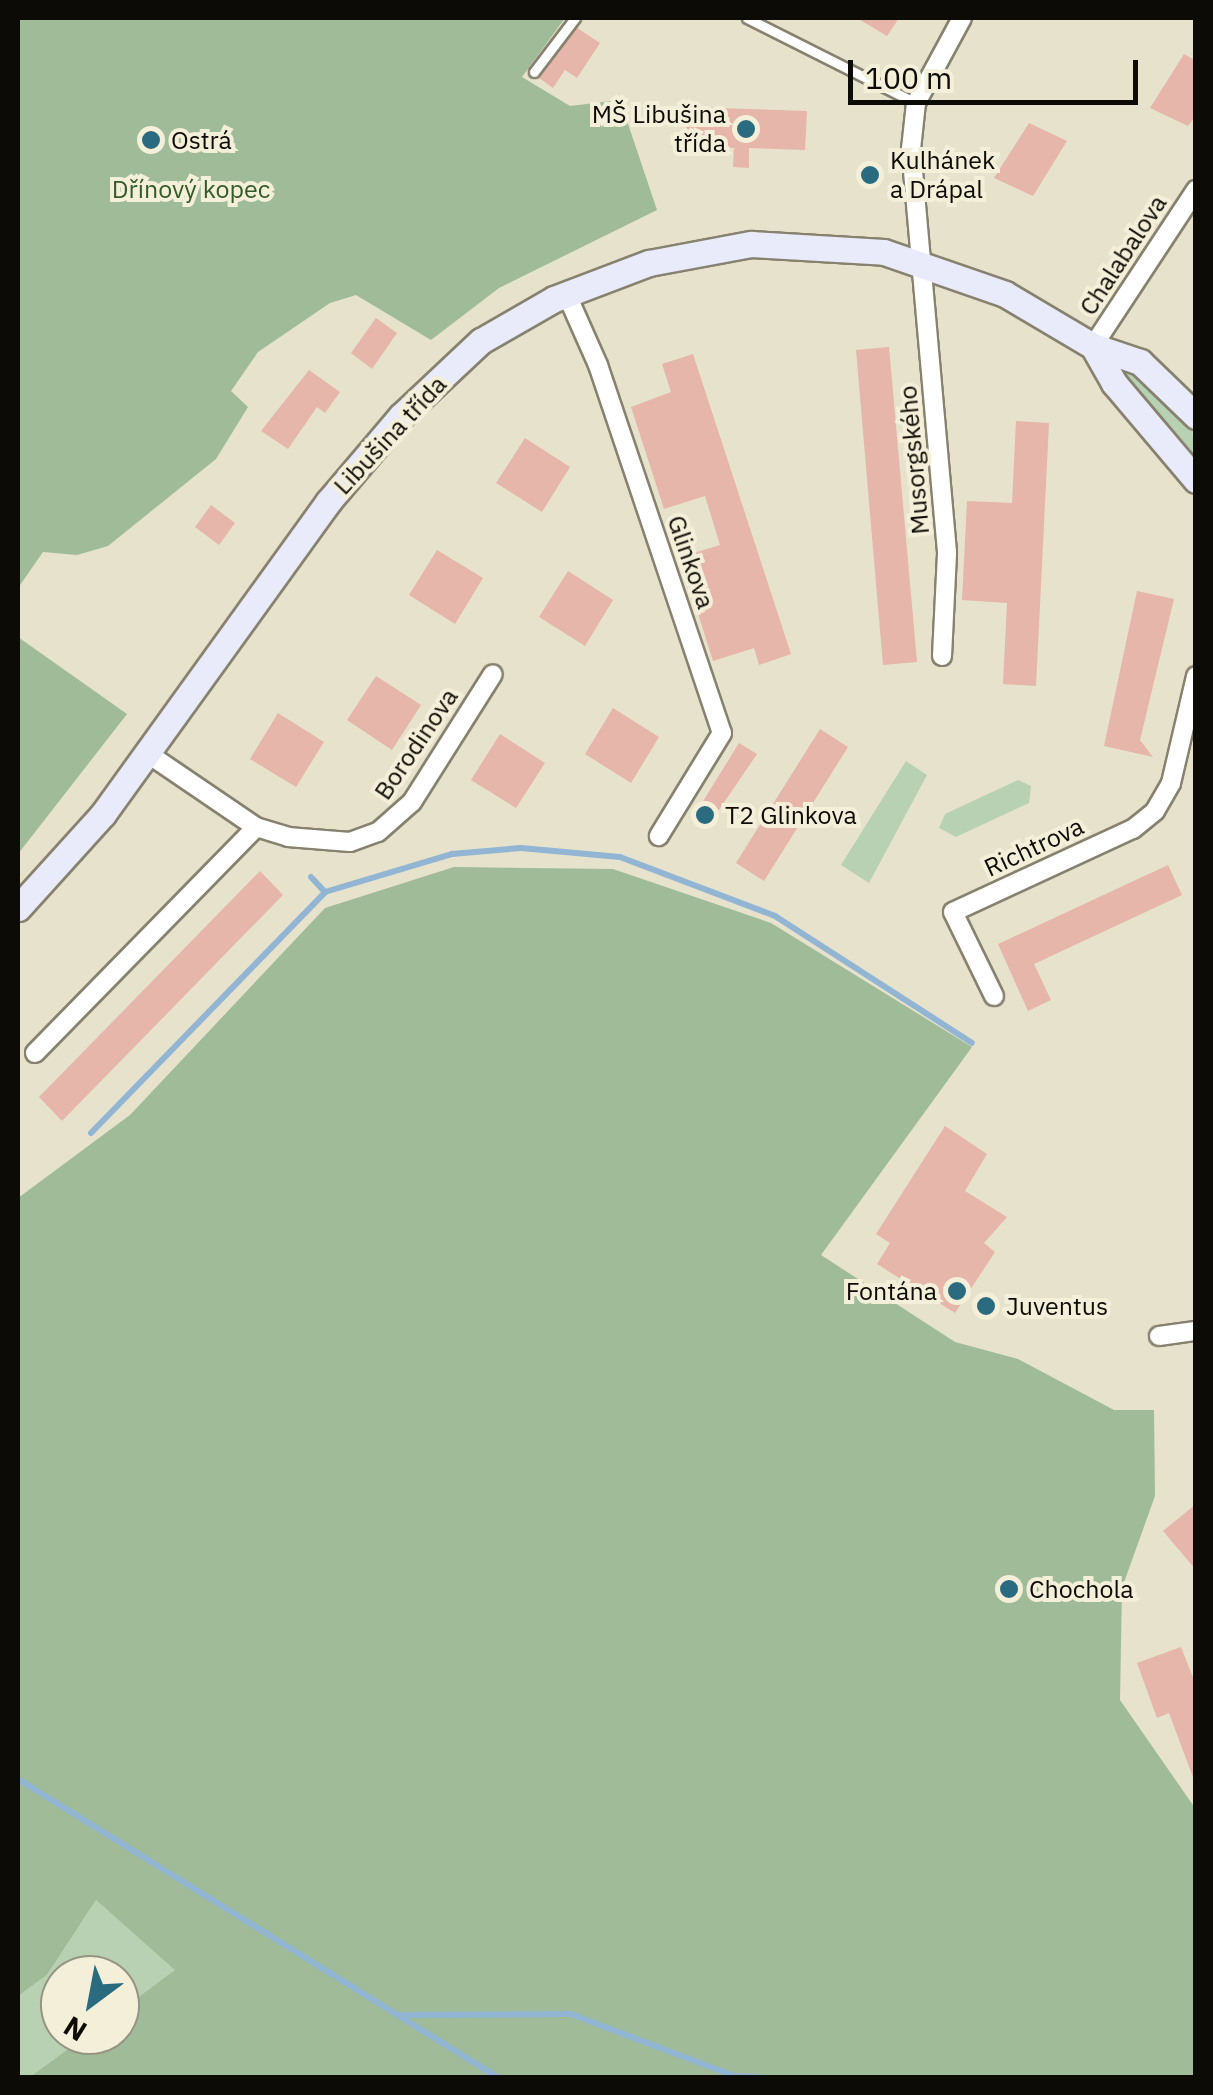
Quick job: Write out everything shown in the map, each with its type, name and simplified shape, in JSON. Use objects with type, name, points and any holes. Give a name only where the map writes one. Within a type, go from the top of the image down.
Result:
[{"type":"street","points":[[916,103],[962,18]]},
{"type":"street","name":"Musorgského","points":[[916,103],[911,149],[947,552],[942,656]]},
{"type":"street","name":"Chalabalova","points":[[1093,346],[1196,190]]},
{"type":"street","name":"Libušina třída","points":[[18,908],[94,825],[328,502],[401,416],[481,342],[566,295],[649,263],[759,244],[846,246],[922,260],[1005,294],[1093,346],[1140,362],[1196,416]]},
{"type":"street","name":"Glinkova","points":[[566,295],[598,366],[722,733],[659,836]]},
{"type":"street","name":"Libušina třída","points":[[1093,346],[1114,384],[1196,480]]},
{"type":"street","name":"Borodinova","points":[[147,753],[256,826],[320,842],[378,832],[412,802],[493,674]]},
{"type":"street","name":"Richtrova","points":[[994,996],[953,912],[1133,829],[1154,811],[1188,750],[1196,676]]},
{"type":"street","points":[[35,1053],[256,826]]},
{"type":"street","points":[[1159,1336],[1196,1331]]},
{"type":"lane","points":[[534,72],[575,18]]},
{"type":"lane","points":[[747,18],[916,103]]},
{"type":"green space","name":"Dřínový kopec","points":[[18,18],[565,18],[522,77],[570,106],[620,100],[657,210],[499,288],[431,340],[356,295],[330,303],[258,352],[231,391],[248,407],[216,459],[108,546],[77,555],[43,552],[18,588]]},
{"type":"green space","points":[[1121,360],[1192,427],[1195,458],[1115,364]]},
{"type":"green space","points":[[18,637],[127,714],[18,854]]},
{"type":"green space","points":[[906,761],[927,775],[869,883],[841,865]]},
{"type":"green space","points":[[1018,780],[1031,786],[1029,803],[956,837],[939,828],[945,814]]},
{"type":"green space","points":[[454,867],[613,869],[771,923],[972,1047],[821,1255],[955,1342],[1018,1359],[1114,1410],[1154,1410],[1155,1496],[1122,1588],[1120,1700],[1195,1808],[1195,2077],[30,2077],[60,2055],[140,2055],[140,1996],[175,1970],[96,1900],[60,1955],[40,1955],[40,1980],[18,1996],[18,1198],[130,1115],[325,908]]},
{"type":"green space","points":[[96,1900],[176,1970],[140,1996],[140,1955],[60,1955]]},
{"type":"green space","points":[[40,1980],[40,2055],[60,2055],[30,2077],[18,2077],[18,1996]]},
{"type":"building","points":[[857,18],[899,18],[887,36]]},
{"type":"building","points":[[577,28],[600,43],[577,78],[565,70],[553,88],[539,78]]},
{"type":"building","points":[[1184,54],[1196,61],[1196,115],[1188,126],[1150,108]]},
{"type":"building","name":"MŠ Libušina třída","points":[[687,107],[807,111],[805,150],[749,148],[749,168],[733,167],[734,148],[685,146]]},
{"type":"building","points":[[1029,123],[1067,141],[1033,196],[994,178]]},
{"type":"building","points":[[376,318],[397,333],[372,369],[351,353]]},
{"type":"building","points":[[889,347],[917,662],[883,665],[856,350]]},
{"type":"building","points":[[693,354],[791,654],[759,665],[754,648],[713,661],[680,557],[720,545],[705,496],[664,509],[631,407],[671,392],[662,364]]},
{"type":"building","points":[[309,370],[340,392],[325,413],[317,407],[288,449],[261,431]]},
{"type":"building","points":[[1016,421],[1049,423],[1036,686],[1003,684],[1007,603],[962,600],[967,501],[1012,503]]},
{"type":"building","points":[[525,438],[570,467],[542,512],[496,483]]},
{"type":"building","points":[[211,505],[235,523],[219,545],[195,527]]},
{"type":"building","points":[[437,550],[483,578],[455,624],[409,595]]},
{"type":"building","points":[[568,571],[613,600],[585,646],[539,617]]},
{"type":"building","points":[[1137,591],[1174,599],[1140,740],[1153,757],[1104,746]]},
{"type":"building","points":[[376,676],[421,705],[392,750],[347,720]]},
{"type":"building","points":[[613,708],[659,737],[631,783],[585,754]]},
{"type":"building","points":[[278,713],[324,742],[296,787],[250,759]]},
{"type":"building","points":[[820,729],[848,747],[764,881],[736,863]]},
{"type":"building","points":[[500,734],[545,763],[516,808],[471,780]]},
{"type":"building","points":[[739,743],[757,754],[706,829],[692,819]]},
{"type":"building","points":[[1168,865],[1182,895],[1034,964],[1051,1000],[1028,1011],[998,944]]},
{"type":"building","points":[[260,871],[283,895],[62,1121],[39,1097]]},
{"type":"building","points":[[945,1126],[987,1154],[965,1191],[1007,1217],[984,1243],[995,1252],[955,1313],[877,1264],[890,1243],[876,1234]]},
{"type":"building","points":[[1196,1504],[1196,1570],[1163,1531]]},
{"type":"building","points":[[1181,1647],[1196,1685],[1194,1780],[1169,1713],[1157,1718],[1137,1663]]},
{"type":"waterway","points":[[311,877],[325,892],[452,854],[521,848],[620,857],[775,916],[972,1043]]},
{"type":"waterway","points":[[91,1133],[325,892]]},
{"type":"waterway","points":[[18,1779],[499,2078]]},
{"type":"waterway","points":[[402,2015],[571,2014],[734,2076],[768,2078]]},
{"type":"place","name":"MŠ Libušina třída","points":[[746,129]]},
{"type":"place","name":"Ostrá","points":[[151,140]]},
{"type":"place","name":"Kulhánek a Drápal","points":[[870,175]]},
{"type":"place","name":"T2 Glinkova","points":[[705,815]]},
{"type":"place","name":"Fontána","points":[[957,1291]]},
{"type":"place","name":"Juventus","points":[[986,1306]]},
{"type":"place","name":"Chochola","points":[[1009,1589]]}]
